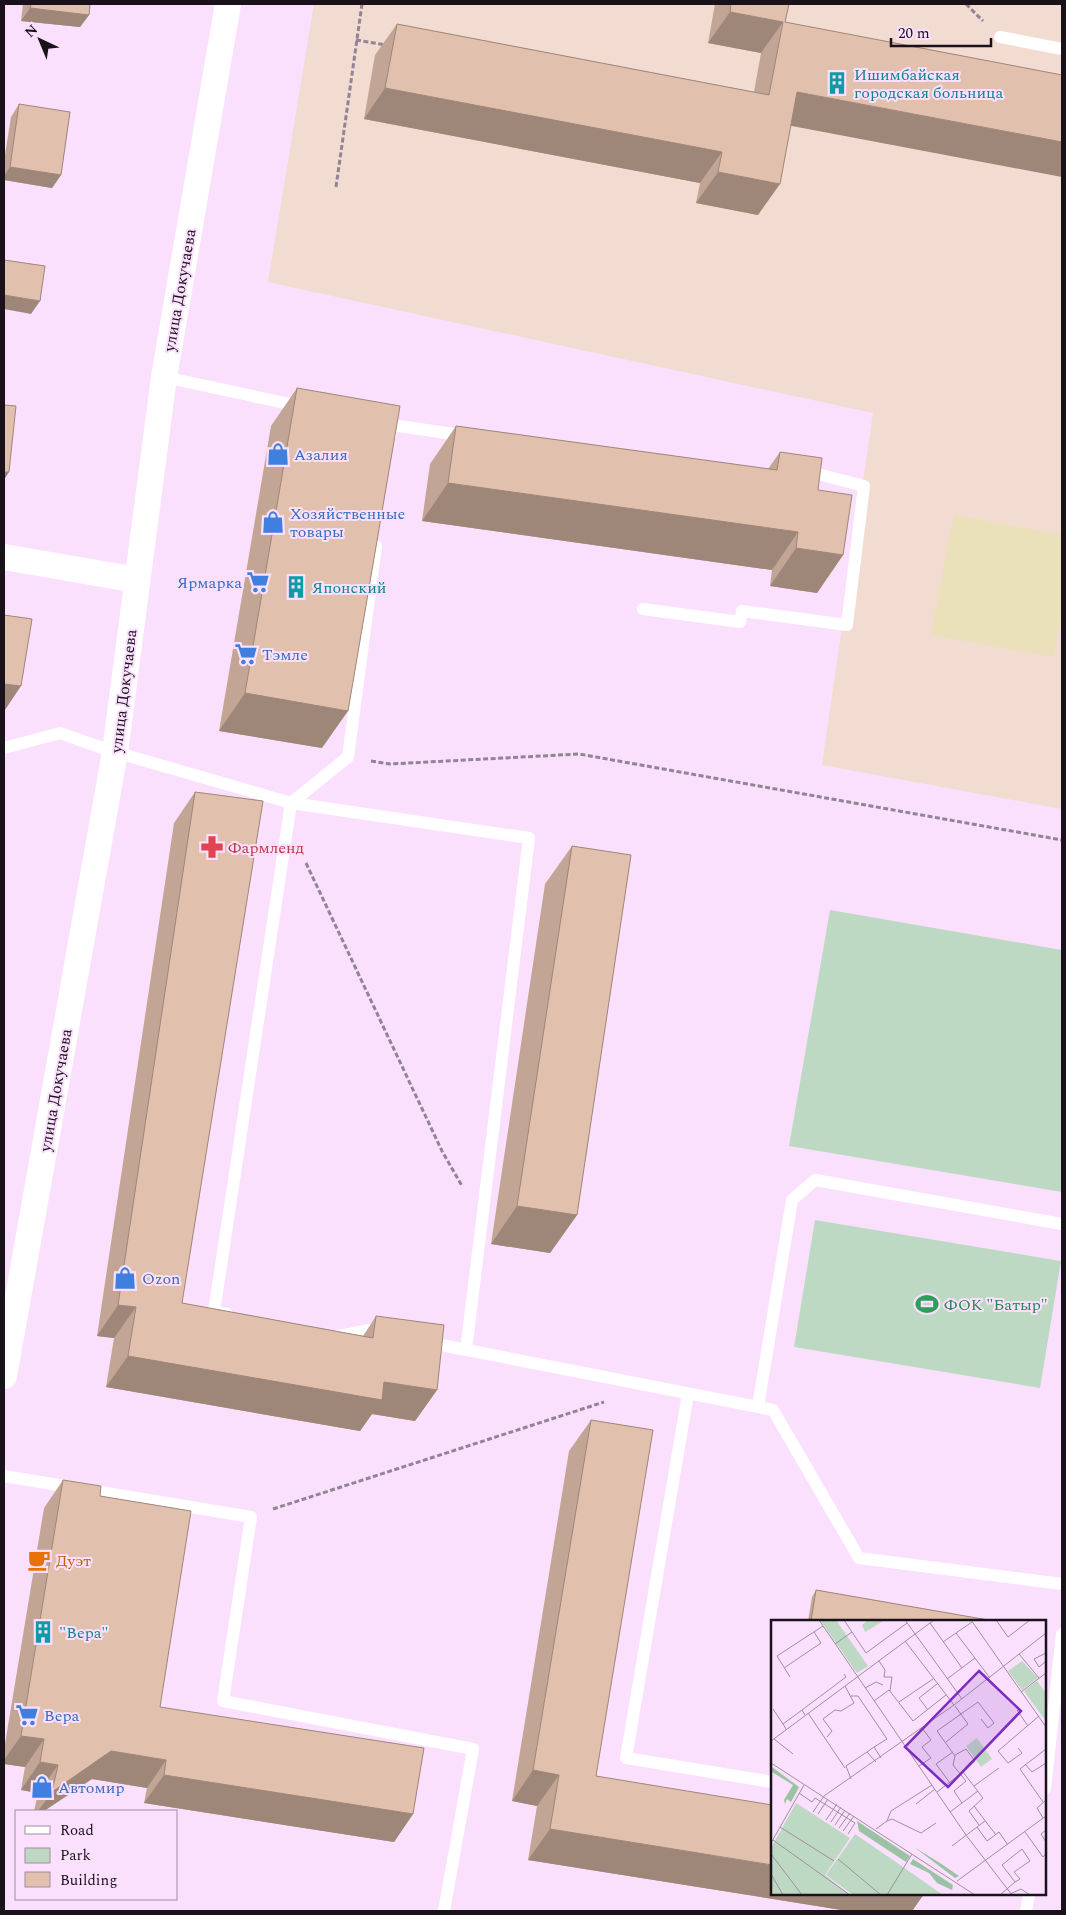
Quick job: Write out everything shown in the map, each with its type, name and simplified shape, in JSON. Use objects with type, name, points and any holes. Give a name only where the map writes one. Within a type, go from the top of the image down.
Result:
[{"type":"street","name":"улица Докучаева","points":[[4,1376],[115,752],[164,377],[228,4]]},
{"type":"street","points":[[4,557],[137,580]]},
{"type":"lane","points":[[1000,38],[1062,49]]},
{"type":"lane","points":[[164,377],[316,409]]},
{"type":"lane","points":[[389,445],[387,424],[479,438]]},
{"type":"lane","points":[[643,609],[740,622],[742,611],[847,625],[864,486],[810,472],[791,474]]},
{"type":"lane","points":[[242,1317],[214,1312],[290,803],[348,757],[378,533]]},
{"type":"lane","points":[[4,748],[60,733],[115,752],[290,803],[529,838],[466,1350]]},
{"type":"lane","points":[[758,1408],[792,1200],[815,1180],[1062,1224]]},
{"type":"lane","points":[[326,1335],[335,1337],[369,1330],[398,1336]]},
{"type":"lane","points":[[417,1340],[773,1410],[858,1558],[1062,1584]]},
{"type":"lane","points":[[688,1394],[626,1758],[771,1782]]},
{"type":"lane","points":[[4,1476],[250,1517],[223,1701],[473,1749],[444,1911]]},
{"type":"lane","points":[[1046,1780],[1062,1634]]},
{"type":"lane","points":[[1026,1911],[1029,1895]]},
{"type":"path","points":[[336,187],[362,4]]},
{"type":"path","points":[[356,40],[394,47]]},
{"type":"path","points":[[348,757],[390,764],[578,754],[1062,840]]},
{"type":"path","points":[[287,824],[442,1151],[482,1223]]},
{"type":"path","points":[[250,1517],[606,1402]]},
{"type":"shaded area","points":[[314,4],[1062,4],[1062,809],[822,765],[873,413],[268,282]]},
{"type":"green space","points":[[830,910],[1062,950],[1062,1192],[789,1146]]},
{"type":"green space","name":"ФОК \"Батыр\"","points":[[815,1220],[1061,1261],[1040,1388],[794,1347]]},
{"type":"sand","points":[[954,515],[1062,535],[1062,609],[1053,657],[931,635]]},
{"type":"building","points":[[31,4],[90,4],[89,15],[30,8]]},
{"type":"building","points":[[731,4],[789,4],[785,22],[1062,75],[1062,142],[797,92],[780,184],[718,172],[722,152],[385,88],[397,24],[769,95],[783,22],[730,12]]},
{"type":"building","points":[[19,104],[70,112],[61,175],[10,167]]},
{"type":"building","points":[[4,260],[45,266],[40,301],[4,295]]},
{"type":"building","name":"Японский","points":[[297,388],[400,406],[348,711],[245,693]]},
{"type":"building","points":[[4,405],[16,406],[9,472],[4,472]]},
{"type":"building","points":[[456,426],[777,470],[780,452],[822,458],[818,490],[852,495],[843,555],[796,548],[798,532],[448,483]]},
{"type":"building","points":[[4,615],[32,619],[21,686],[4,684]]},
{"type":"building","points":[[195,792],[263,801],[182,1303],[373,1338],[376,1316],[444,1325],[437,1390],[384,1382],[382,1400],[128,1356],[136,1307],[118,1305]]},
{"type":"building","points":[[572,846],[631,855],[577,1215],[517,1206]]},
{"type":"building","points":[[591,1420],[653,1430],[596,1776],[771,1805],[771,1865],[550,1829],[559,1775],[533,1770]]},
{"type":"building","points":[[63,1480],[101,1486],[100,1496],[191,1511],[160,1707],[424,1748],[413,1814],[164,1775],[166,1760],[111,1751],[52,1792],[58,1765],[40,1762],[44,1739],[21,1736]]},
{"type":"building","points":[[816,1590],[988,1620],[811,1620]]},
{"type":"place","name":"Ишимбайская городская больница","points":[[837,83]]},
{"type":"place","name":"Азалия","points":[[278,454]]},
{"type":"place","name":"Хозяйственные товары","points":[[273,522]]},
{"type":"place","name":"Ярмарка","points":[[258,582]]},
{"type":"place","name":"Японский","points":[[296,587]]},
{"type":"place","name":"Тэмле","points":[[246,654]]},
{"type":"place","name":"Фармленд","points":[[212,847]]},
{"type":"place","name":"Ozon","points":[[125,1278]]},
{"type":"place","name":"ФОК \"Батыр\"","points":[[927,1304]]},
{"type":"place","name":"Дуэт","points":[[39,1560]]},
{"type":"place","name":"\"Вера\"","points":[[43,1632]]},
{"type":"place","name":"Вера","points":[[27,1715]]},
{"type":"place","name":"Автомир","points":[[42,1787]]}]
